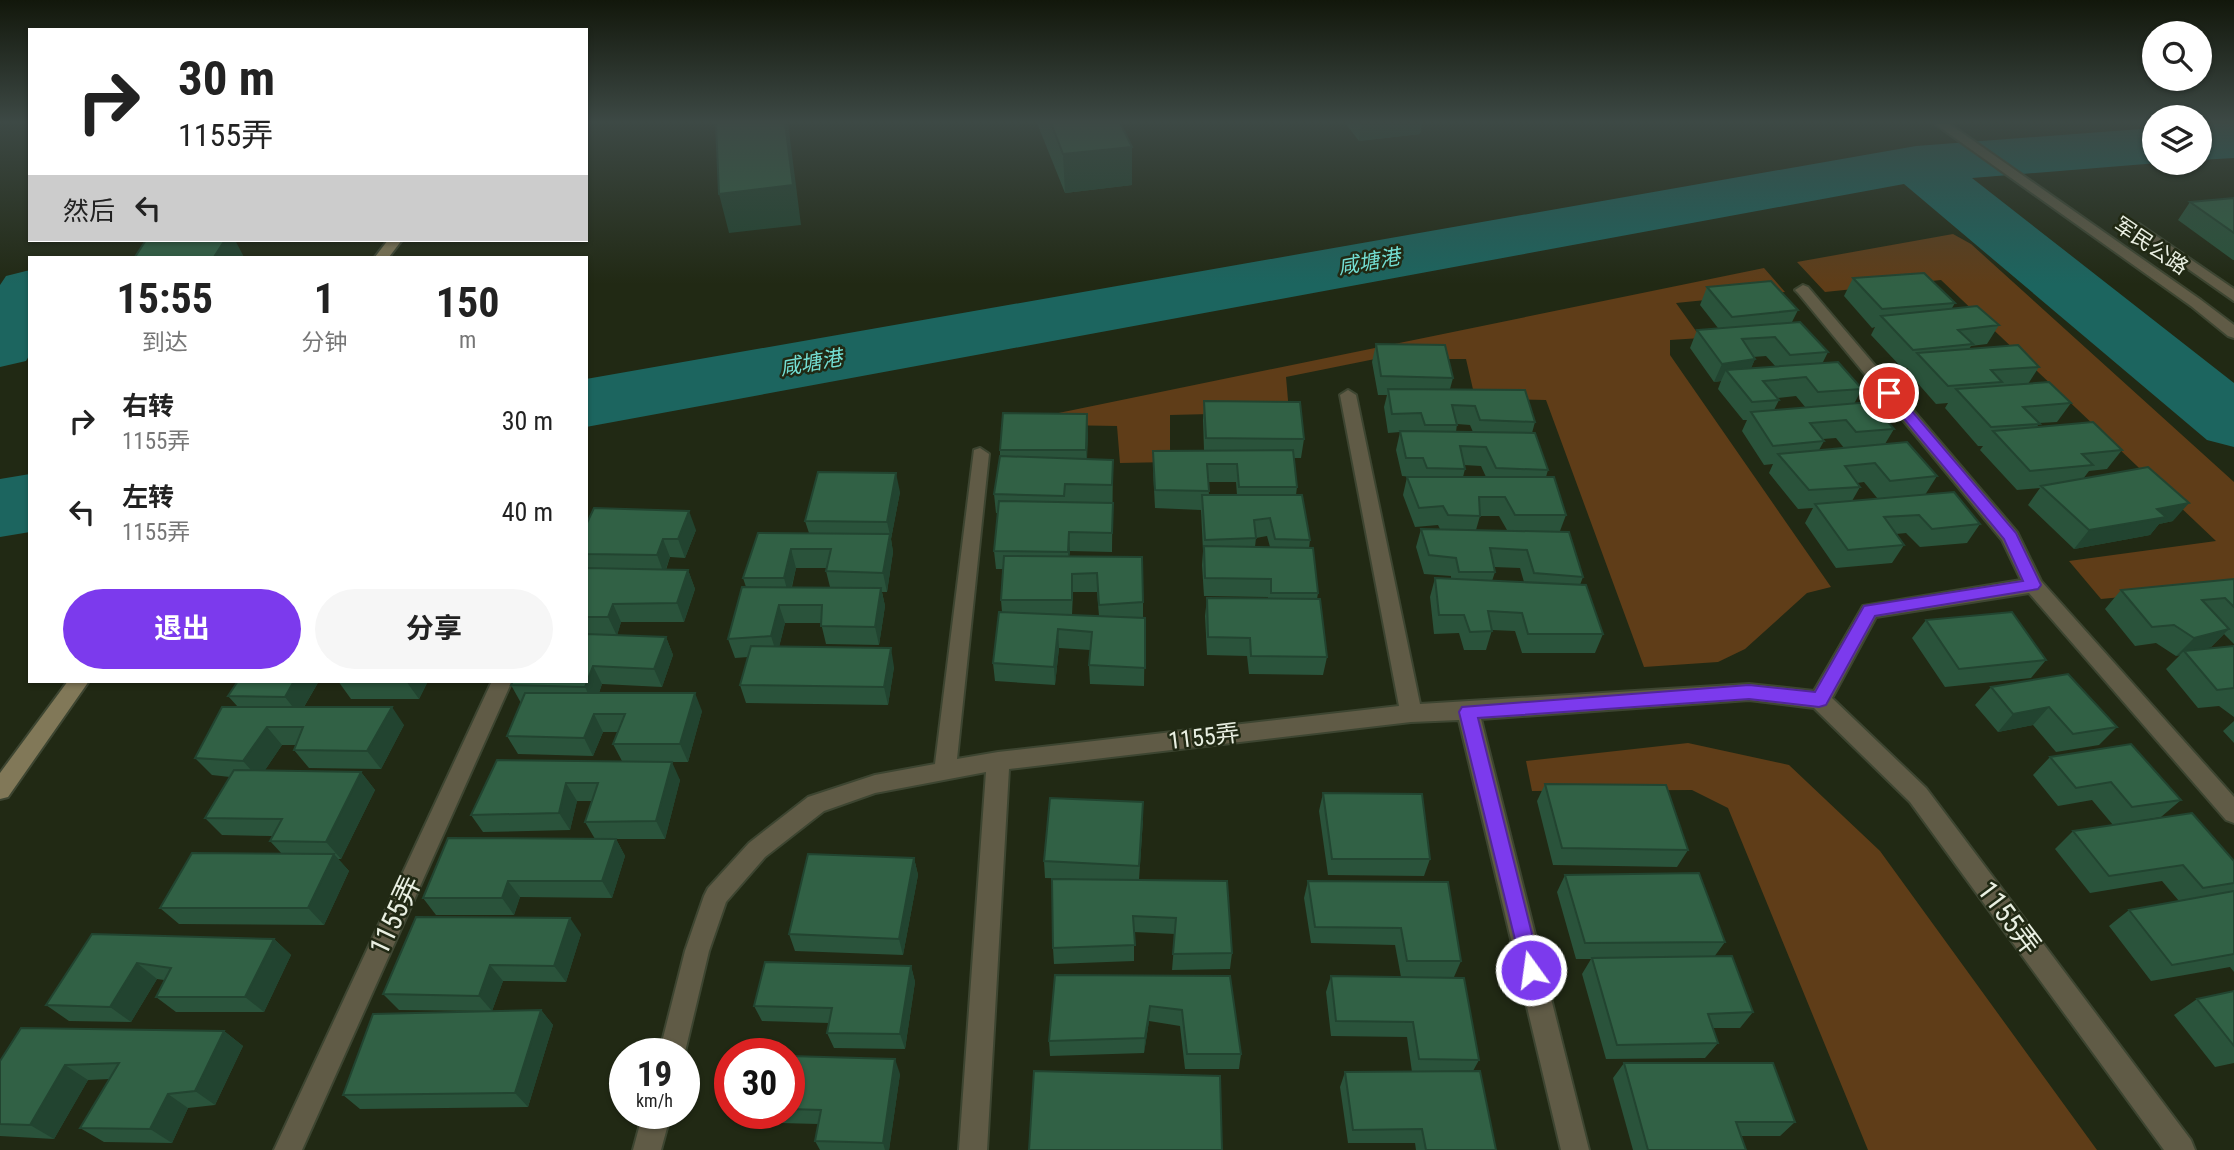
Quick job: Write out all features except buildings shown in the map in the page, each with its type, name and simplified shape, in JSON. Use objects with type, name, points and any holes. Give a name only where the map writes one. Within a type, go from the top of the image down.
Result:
[{"type":"main road","points":[[383,256],[393,242]]},
{"type":"main road","points":[[0,790],[78,683]]},
{"type":"street","name":"军民公路","points":[[2014,177],[2196,303],[2234,333]]},
{"type":"street","points":[[2139,228],[2234,296]]},
{"type":"street","points":[[1803,290],[2010,537],[2033,585],[2234,813]]},
{"type":"street","points":[[1348,395],[1411,713]]},
{"type":"street","points":[[945,770],[979,454]]},
{"type":"street","points":[[1819,700],[1870,611],[2033,585]]},
{"type":"street","name":"1155弄","points":[[288,1150],[501,683]]},
{"type":"street","name":"1155弄","points":[[675,1038],[697,951],[716,897],[757,850],[816,804],[875,784],[998,761],[1411,713],[1468,712],[1749,692],[1819,700],[1918,795],[2181,1150]]},
{"type":"street","points":[[1468,712],[1575,1150]]},
{"type":"street","points":[[973,1150],[998,761]]},
{"type":"street","points":[[647,1150],[653,1129]]},
{"type":"shaded area","points":[[1953,234],[1971,244],[2234,482],[2234,586],[2101,599],[2069,561],[2216,541],[1941,280],[1825,292],[1797,262]]},
{"type":"shaded area","points":[[1764,268],[1785,292],[1676,303],[1701,338],[1670,340],[1670,355],[1831,587],[1807,593],[1745,649],[1718,662],[1644,667],[1546,400],[1475,398],[1466,359],[1375,359],[1286,377],[1289,412],[1170,415],[1170,462],[1120,463],[1117,426],[1005,424]]},
{"type":"shaded area","points":[[1688,743],[1789,765],[1880,851],[2097,1150],[1868,1150],[1728,808],[1692,790],[1532,791],[1526,761]]},
{"type":"waterway","name":"咸塘港","points":[[588,403],[1846,177]]},
{"type":"waterway","points":[[1932,177],[2234,422]]},
{"type":"waterway","points":[[0,345],[28,295]]},
{"type":"waterway","name":"咸塘港","points":[[0,508],[28,503]]},
{"type":"route","points":[[1531,970],[1468,712],[1749,692],[1819,700],[1870,611],[2033,585],[2010,537],[1889,393]]}]
